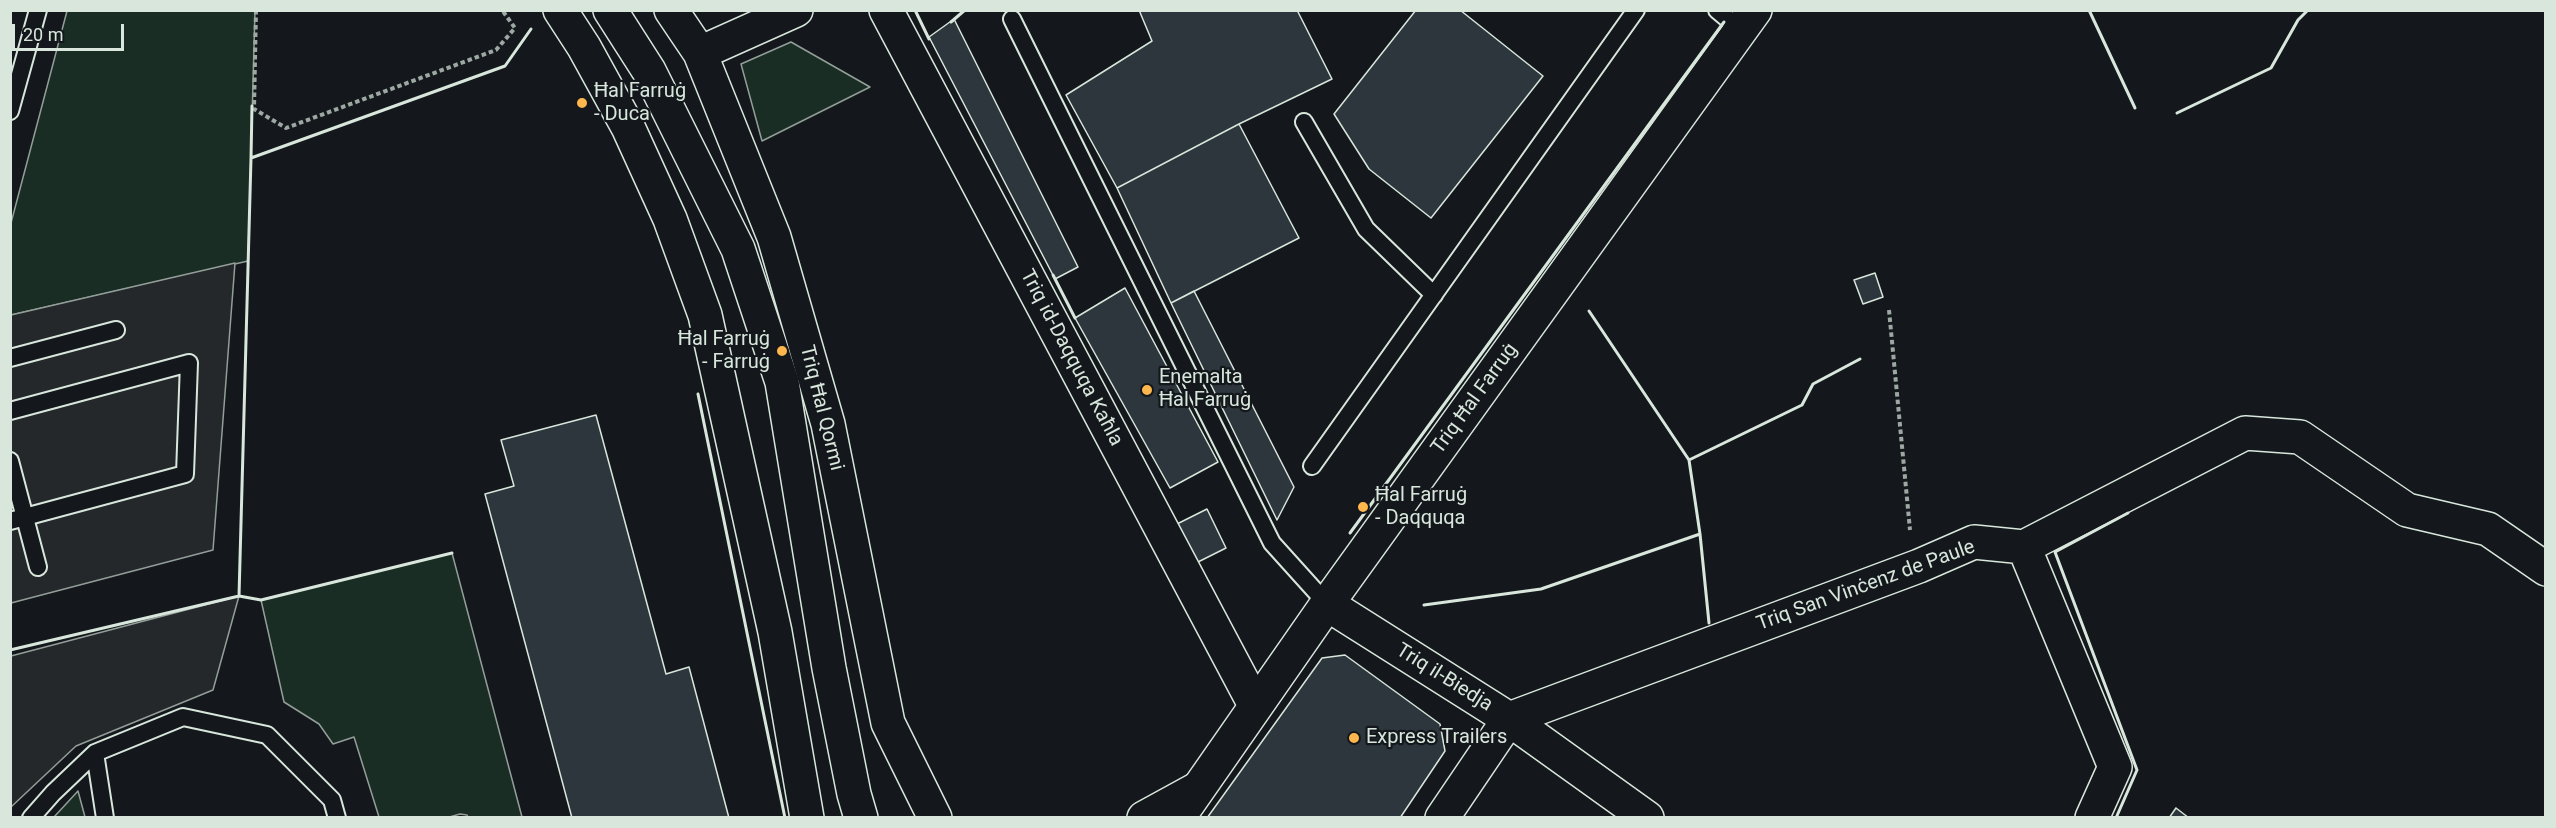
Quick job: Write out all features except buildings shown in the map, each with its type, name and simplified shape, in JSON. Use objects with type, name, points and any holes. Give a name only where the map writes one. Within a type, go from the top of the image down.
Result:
[{"type":"main road","points":[[560,10],[584,47],[628,127],[670,219],[705,315],[775,632],[807,818]]},
{"type":"main road","name":"Triq Ħal Qormi","points":[[610,10],[649,71],[738,249],[782,382],[829,668],[862,810]]},
{"type":"main road","name":"Triq Ħal Qormi","points":[[671,10],[700,53],[774,237],[828,424],[888,723],[935,818]]},
{"type":"main road","points":[[700,53],[796,10]]},
{"type":"main road","name":"Triq id-Daqquqa Kaħla","points":[[886,10],[1255,705]]},
{"type":"main road","name":"Triq Ħal Farruġ","points":[[1178,818],[1738,17]]},
{"type":"main road","points":[[2092,818],[2115,767],[2024,547],[2245,433],[2300,437],[2407,510],[2488,529],[2546,569]]},
{"type":"main road","name":"Triq San Vinċenz de Paule","points":[[1509,719],[1918,566],[1974,542],[2024,547]]},
{"type":"main road","name":"Triq il-Biedja","points":[[1327,604],[1509,719],[1647,818]]},
{"type":"main road","points":[[1442,818],[1509,719]]},
{"type":"main road","points":[[1144,818],[1197,789]]},
{"type":"main road","name":"Triq Ħal Farruġ","points":[[1172,818],[1197,789]]},
{"type":"lane","points":[[10,111],[38,10]]},
{"type":"lane","points":[[1312,466],[1636,10]]},
{"type":"lane","points":[[1012,19],[1272,543],[1327,604]]},
{"type":"lane","points":[[1304,122],[1366,229],[1434,296]]},
{"type":"lane","points":[[10,358],[116,330]]},
{"type":"lane","points":[[10,411],[189,363],[185,474],[18,519]]},
{"type":"lane","points":[[10,461],[18,519],[38,567]]},
{"type":"lane","points":[[32,818],[53,793],[95,753],[183,717],[267,735],[332,800],[337,818]]},
{"type":"lane","points":[[95,753],[105,818]]},
{"type":"path","points":[[256,10],[254,109],[285,128],[496,50],[515,28],[502,10]]},
{"type":"path","points":[[1889,310],[1911,542],[1918,566]]},
{"type":"green space","points":[[67,11],[255,11],[248,261],[11,315],[11,223]]},
{"type":"green space","points":[[791,42],[870,87],[762,141],[741,64]]},
{"type":"green space","points":[[452,553],[522,817],[468,817],[460,814],[446,818],[379,817],[354,737],[333,744],[319,724],[284,702],[261,600]]},
{"type":"green space","points":[[78,791],[85,817],[54,817]]},
{"type":"shaded area","points":[[235,263],[213,550],[11,603],[11,315]]},
{"type":"shaded area","points":[[239,596],[213,690],[76,746],[11,807],[11,656]]},
{"type":"wall","points":[[915,10],[929,39]]},
{"type":"wall","points":[[951,22],[965,10]]},
{"type":"wall","points":[[2089,10],[2135,108]]},
{"type":"wall","points":[[2177,113],[2271,68],[2298,20],[2308,10]]},
{"type":"wall","points":[[1350,533],[1724,22]]},
{"type":"wall","points":[[239,596],[251,158],[505,66],[531,29]]},
{"type":"wall","points":[[251,158],[252,106]]},
{"type":"wall","points":[[1053,275],[1075,318]]},
{"type":"wall","points":[[1424,605],[1541,589],[1700,534],[1689,460],[1589,311]]},
{"type":"wall","points":[[1689,460],[1802,405],[1813,384],[1860,359]]},
{"type":"wall","points":[[698,394],[785,818]]},
{"type":"wall","points":[[2116,818],[2137,770],[2055,552],[2128,513]]},
{"type":"wall","points":[[1700,534],[1709,623]]},
{"type":"wall","points":[[10,650],[239,596],[261,600],[452,553]]},
{"type":"place","name":"Ħal Farruġ - Duca","points":[[582,103]]},
{"type":"place","name":"Ħal Farruġ - Farruġ","points":[[782,351]]},
{"type":"place","name":"Enemalta Ħal Farruġ","points":[[1147,390]]},
{"type":"place","name":"Ħal Farruġ - Daqquqa","points":[[1363,507]]},
{"type":"place","name":"Express Trailers","points":[[1354,738]]}]
